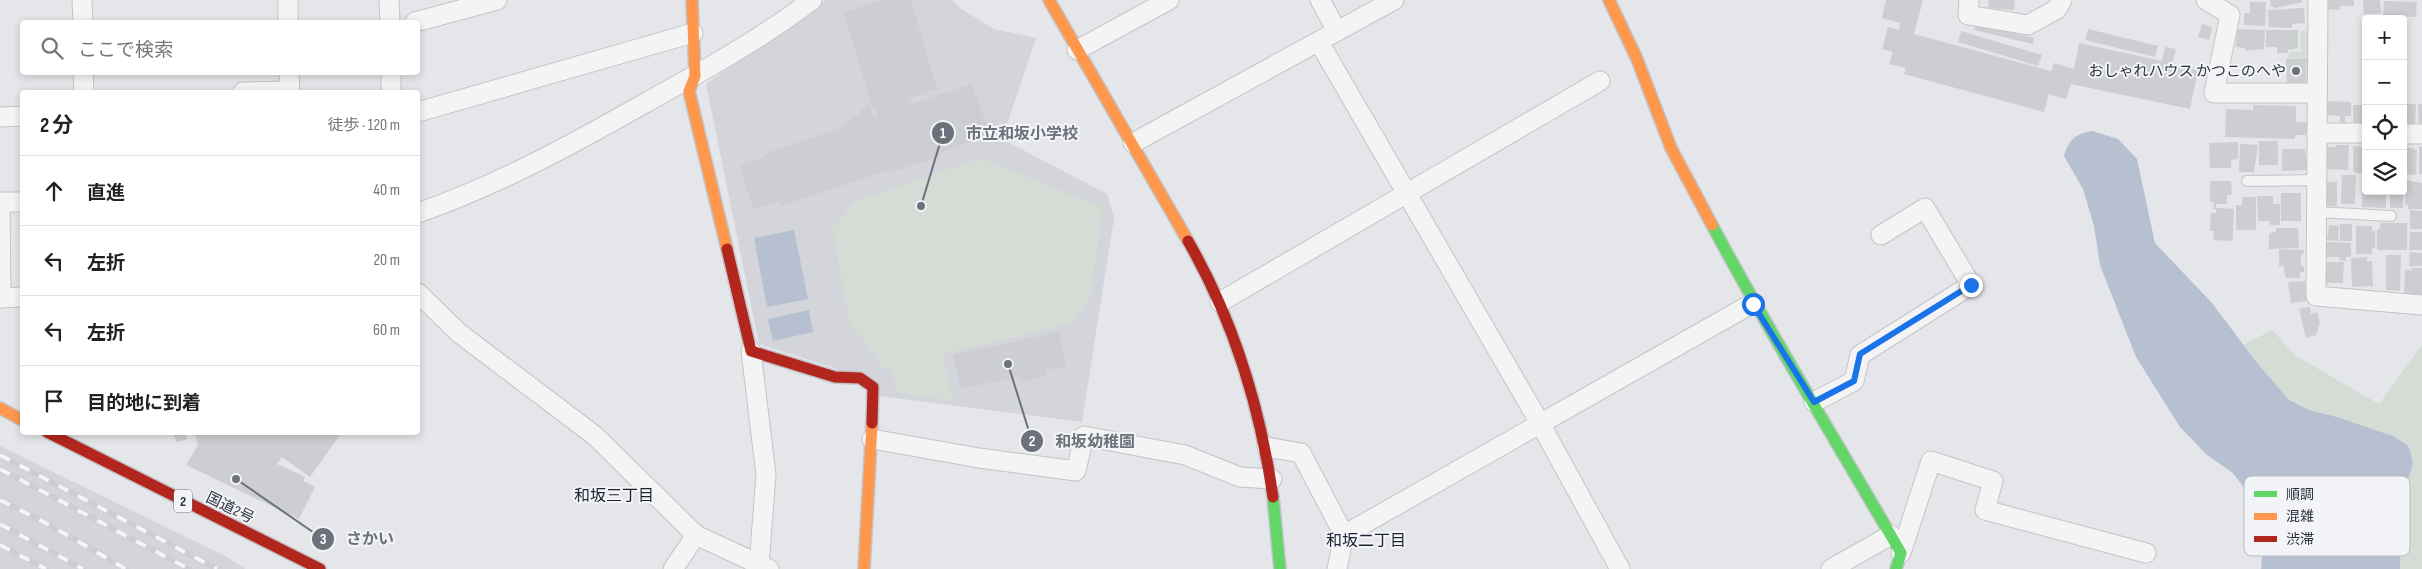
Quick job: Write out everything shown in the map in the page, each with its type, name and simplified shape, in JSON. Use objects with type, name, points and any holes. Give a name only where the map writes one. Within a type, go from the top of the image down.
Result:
[{"type":"main road","points":[[692,0],[695,76],[689,91],[751,351],[836,377],[860,378],[873,387],[872,439],[864,569]]},
{"type":"main road","points":[[1049,0],[1134,143],[1220,302],[1247,373],[1267,447],[1277,510],[1280,569]]},
{"type":"main road","points":[[1608,0],[1637,59],[1671,148],[1753,304],[1814,402],[1891,535],[1898,561]]},
{"type":"main road","points":[[0,408],[20,419]]},
{"type":"main road","name":"国道2号","points":[[53,435],[320,569]]},
{"type":"street","points":[[82,0],[82,20]]},
{"type":"street","points":[[288,0],[288,20]]},
{"type":"street","points":[[389,0],[390,20]]},
{"type":"street","points":[[420,21],[497,0]]},
{"type":"street","points":[[420,212],[447,203],[564,149],[695,76],[790,8],[812,0]]},
{"type":"street","points":[[1078,50],[1169,0]]},
{"type":"street","points":[[1320,0],[1336,31]]},
{"type":"street","points":[[1134,143],[1394,0]]},
{"type":"street","points":[[1970,0],[1968,15],[2028,25],[2057,9],[2062,0]]},
{"type":"street","points":[[2206,0],[2230,15],[2214,92],[2317,93]]},
{"type":"street","points":[[2318,0],[2316,296],[2422,305]]},
{"type":"street","points":[[420,111],[693,33]]},
{"type":"street","points":[[1319,42],[1541,425],[1620,569]]},
{"type":"street","points":[[83,75],[84,90]]},
{"type":"street","points":[[289,75],[290,90]]},
{"type":"street","points":[[391,75],[391,90]]},
{"type":"street","points":[[1220,302],[1600,80]]},
{"type":"street","points":[[0,116],[20,116]]},
{"type":"street","points":[[2317,133],[2362,134]]},
{"type":"street","points":[[2407,134],[2422,134]]},
{"type":"street","points":[[20,202],[0,202],[1,298],[20,297]]},
{"type":"street","points":[[1814,402],[1854,381],[1860,354],[1971,285],[1925,208],[1881,235]]},
{"type":"street","points":[[420,296],[459,333],[594,435],[696,535],[764,567],[766,475],[751,351]]},
{"type":"street","points":[[1344,535],[1753,304]]},
{"type":"street","points":[[872,439],[979,458],[1076,471],[1084,436],[1185,455],[1240,477],[1272,479]]},
{"type":"street","points":[[1267,447],[1301,453],[1344,535],[1337,569]]},
{"type":"street","points":[[1898,561],[1931,461],[1993,481],[1985,510],[2146,554]]},
{"type":"street","points":[[673,569],[696,535]]},
{"type":"street","points":[[1831,569],[1891,535]]},
{"type":"lane","points":[[2247,180],[2316,180]]},
{"type":"lane","points":[[2316,212],[2391,216]]},
{"type":"shaded area","points":[[826,0],[952,0],[960,8],[994,29],[1036,38],[1002,139],[1107,194],[1114,218],[1082,422],[880,396],[834,368],[759,344],[706,84]]},
{"type":"shaded area","points":[[2300,31],[2308,31],[2309,57],[2289,58],[2289,52],[2301,52]]},
{"type":"shaded area","points":[[981,158],[1103,208],[1090,299],[1070,324],[943,354],[953,401],[898,393],[890,367],[882,369],[878,358],[850,325],[832,228],[856,201]]},
{"type":"shaded area","points":[[2272,330],[2296,356],[2379,404],[2422,345],[2422,569],[2400,569],[2400,556],[2410,556],[2409,476],[2413,464],[2406,444],[2393,436],[2337,417],[2309,410],[2289,400],[2243,345]]},
{"type":"shaded area","points":[[0,446],[227,557],[245,569],[0,569]]},
{"type":"water","points":[[2092,131],[2118,139],[2137,159],[2155,243],[2212,303],[2254,359],[2289,400],[2309,410],[2337,417],[2393,436],[2406,444],[2410,450],[2413,464],[2409,476],[2244,476],[2244,488],[2233,473],[2207,455],[2180,427],[2136,357],[2100,265],[2094,226],[2083,189],[2064,156],[2071,142],[2081,134]]},
{"type":"water","points":[[794,230],[808,299],[767,307],[754,238]]},
{"type":"water","points":[[809,310],[813,332],[773,341],[768,319]]},
{"type":"water","points":[[2400,556],[2400,569],[2261,569],[2262,557]]},
{"type":"building","points":[[884,0],[911,0],[937,89],[908,98],[909,105],[972,84],[990,135],[939,153],[941,156],[892,172],[891,169],[781,206],[779,201],[753,209],[740,166],[765,157],[764,154],[843,127],[842,124],[857,115],[869,103],[873,117],[878,116],[876,107],[872,108],[844,12]]},
{"type":"building","points":[[1886,0],[1923,0],[1914,34],[2051,71],[2054,63],[2074,69],[2079,43],[2162,61],[2165,47],[2176,49],[2172,65],[2198,70],[2190,109],[2071,84],[2066,99],[2049,94],[2044,112],[1904,74],[1906,68],[1889,64],[1893,52],[1882,49],[1888,27],[1899,30],[1900,23],[1882,18]]},
{"type":"building","points":[[1989,0],[2015,0],[2014,10],[1988,8]]},
{"type":"building","points":[[2270,0],[2302,0],[2303,2],[2276,8],[2271,6]]},
{"type":"building","points":[[2327,0],[2354,0],[2354,6],[2340,6],[2339,10],[2327,9]]},
{"type":"building","points":[[2363,0],[2380,0],[2381,13],[2364,14]]},
{"type":"building","points":[[2384,1],[2417,2],[2416,17],[2383,15]]},
{"type":"building","points":[[2250,2],[2266,2],[2265,26],[2244,25],[2244,13],[2250,13]]},
{"type":"building","points":[[2304,8],[2305,23],[2292,24],[2292,28],[2269,27],[2268,10]]},
{"type":"building","points":[[1975,24],[2034,38],[2033,44],[1974,30]]},
{"type":"building","points":[[2202,24],[2212,27],[2209,40],[2198,37]]},
{"type":"building","points":[[2088,29],[2158,46],[2155,57],[2085,40]]},
{"type":"building","points":[[2237,29],[2265,30],[2264,49],[2245,51],[2245,48],[2236,47]]},
{"type":"building","points":[[2266,30],[2298,30],[2298,48],[2288,50],[2288,53],[2277,53],[2277,47],[2266,47]]},
{"type":"building","points":[[1961,31],[2042,55],[2038,66],[1958,42]]},
{"type":"building","points":[[2307,58],[2306,83],[2287,83],[2286,59]]},
{"type":"building","points":[[2326,101],[2351,102],[2351,116],[2345,116],[2345,122],[2340,122],[2340,116],[2325,115]]},
{"type":"building","points":[[2407,104],[2416,104],[2415,129],[2407,129]]},
{"type":"building","points":[[2418,104],[2422,104],[2422,129],[2419,129]]},
{"type":"building","points":[[2253,105],[2296,106],[2296,122],[2308,122],[2307,135],[2295,135],[2295,139],[2225,137],[2226,109],[2253,110]]},
{"type":"building","points":[[2353,105],[2362,105],[2362,128],[2353,127]]},
{"type":"building","points":[[2259,141],[2278,141],[2278,165],[2259,165]]},
{"type":"building","points":[[2238,142],[2238,159],[2231,160],[2231,168],[2210,168],[2209,143]]},
{"type":"building","points":[[2240,144],[2258,145],[2254,172],[2239,172]]},
{"type":"building","points":[[2336,145],[2349,145],[2348,170],[2326,169],[2327,147],[2336,147]]},
{"type":"building","points":[[2353,146],[2362,147],[2362,173],[2355,173],[2353,171]]},
{"type":"building","points":[[2419,147],[2422,147],[2422,174],[2419,174]]},
{"type":"building","points":[[2407,148],[2417,150],[2416,175],[2407,174]]},
{"type":"building","points":[[2282,149],[2305,149],[2306,159],[2309,158],[2309,170],[2282,171]]},
{"type":"building","points":[[2342,175],[2356,175],[2355,204],[2341,204]]},
{"type":"building","points":[[2407,180],[2422,183],[2422,209],[2408,209],[2408,205],[2405,205]]},
{"type":"building","points":[[2210,181],[2231,181],[2232,195],[2227,195],[2227,204],[2216,204],[2216,209],[2213,209],[2214,202],[2210,202]]},
{"type":"building","points":[[2324,182],[2337,182],[2337,206],[2323,206]]},
{"type":"building","points":[[2281,193],[2301,193],[2301,221],[2281,221]]},
{"type":"building","points":[[2362,195],[2386,195],[2386,208],[2362,207]]},
{"type":"building","points":[[2390,195],[2403,195],[2403,208],[2390,208]]},
{"type":"building","points":[[2257,196],[2273,196],[2273,204],[2280,204],[2280,225],[2270,225],[2270,221],[2258,221]]},
{"type":"building","points":[[2242,197],[2256,197],[2256,230],[2236,230],[2236,205],[2242,205]]},
{"type":"building","points":[[2216,208],[2234,209],[2233,239],[2230,241],[2213,240],[2214,231],[2210,231],[2211,213],[2216,213]]},
{"type":"building","points":[[2410,210],[2422,211],[2422,229],[2410,229]]},
{"type":"building","points":[[2380,223],[2407,223],[2407,250],[2377,250],[2377,229],[2380,229]]},
{"type":"building","points":[[2340,224],[2352,224],[2352,241],[2340,241]]},
{"type":"building","points":[[2329,225],[2339,226],[2338,241],[2327,240]]},
{"type":"building","points":[[2356,226],[2372,226],[2372,231],[2375,231],[2375,248],[2372,248],[2372,254],[2356,254]]},
{"type":"building","points":[[2276,228],[2298,228],[2299,248],[2269,249],[2269,233],[2276,232]]},
{"type":"building","points":[[2410,232],[2422,232],[2422,250],[2409,250]]},
{"type":"building","points":[[2326,242],[2351,243],[2351,257],[2346,257],[2346,261],[2339,260],[2339,257],[2326,257]]},
{"type":"building","points":[[2279,249],[2304,250],[2304,254],[2301,254],[2301,266],[2304,266],[2304,272],[2300,272],[2300,278],[2286,278],[2283,266],[2279,266]]},
{"type":"building","points":[[2410,252],[2422,253],[2422,266],[2409,266]]},
{"type":"building","points":[[2386,255],[2401,255],[2400,291],[2386,290]]},
{"type":"building","points":[[2367,257],[2367,261],[2372,261],[2373,286],[2352,287],[2351,258]]},
{"type":"building","points":[[2325,262],[2344,262],[2343,283],[2325,283]]},
{"type":"building","points":[[2412,268],[2422,268],[2422,297],[2404,297],[2405,270],[2412,270]]},
{"type":"building","points":[[2305,281],[2306,301],[2291,303],[2288,282]]},
{"type":"building","points":[[2310,307],[2311,314],[2317,312],[2320,323],[2316,335],[2306,338],[2299,309]]},
{"type":"building","points":[[1059,332],[1066,366],[1046,370],[1047,376],[1022,382],[1020,376],[961,389],[953,355]]},
{"type":"building","points":[[174,435],[186,435],[187,439],[177,442]]},
{"type":"building","points":[[195,435],[340,435],[310,477],[282,457],[277,464],[305,477],[303,481],[315,487],[299,519],[186,465],[198,445]]},
{"type":"railway","points":[[0,455],[217,569]]},
{"type":"railway","points":[[0,469],[189,569]]},
{"type":"railway","points":[[0,500],[44,522],[126,569]]},
{"type":"railway","points":[[0,524],[83,569]]},
{"type":"railway","points":[[0,545],[46,569]]},
{"type":"traffic: fast","points":[[1712,225],[1781,349],[1901,553],[1896,569]]},
{"type":"traffic: fast","points":[[1273,497],[1280,569]]},
{"type":"traffic: slow","points":[[692,0],[695,76],[689,91],[727,249]]},
{"type":"traffic: slow","points":[[1049,0],[1188,241]]},
{"type":"traffic: slow","points":[[1609,0],[1637,59],[1671,148],[1712,225]]},
{"type":"traffic: slow","points":[[0,408],[20,419]]},
{"type":"traffic: slow","points":[[864,569],[872,423]]},
{"type":"traffic: jam","points":[[1188,241],[1219,302],[1243,365],[1261,430],[1273,497]]},
{"type":"traffic: jam","points":[[727,249],[751,351],[835,377],[860,378],[873,387],[872,423]]},
{"type":"traffic: jam","points":[[53,435],[320,569]]},
{"type":"place","name":"おしゃれハウス かつこのへや","points":[[2296,71]]},
{"type":"place","name":"市立和坂小学校","points":[[921,206]]},
{"type":"place","name":"和坂幼稚園","points":[[1008,364]]},
{"type":"place","name":"さかい","points":[[236,479]]},
{"type":"district","name":"和坂三丁目","points":[[614,496]]},
{"type":"district","name":"和坂二丁目","points":[[1366,541]]},
{"type":"route","points":[[1753,304],[1814,402],[1854,381],[1860,354],[1971,285]]}]
